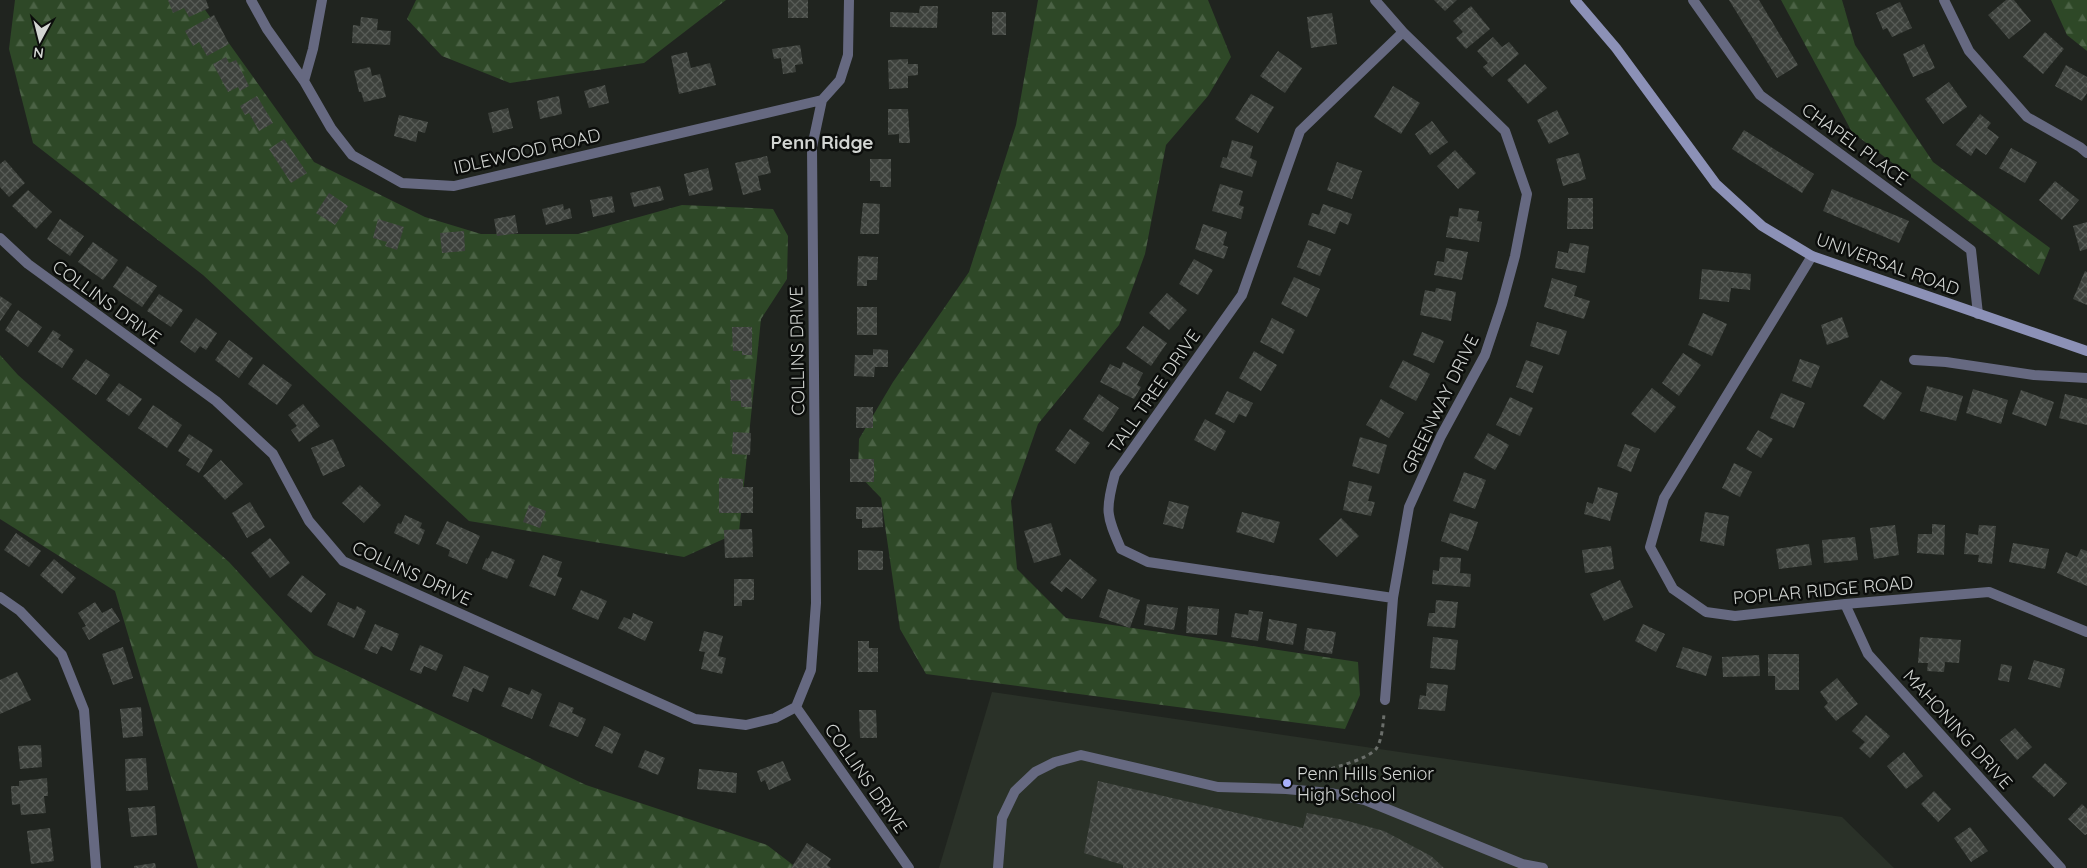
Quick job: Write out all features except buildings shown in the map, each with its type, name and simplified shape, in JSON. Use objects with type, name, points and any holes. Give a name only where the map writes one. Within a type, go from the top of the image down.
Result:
[{"type":"street","points":[[251,0],[267,29],[304,82]]},
{"type":"street","points":[[304,82],[313,49],[322,0]]},
{"type":"street","name":"COLLINS DRIVE","points":[[0,238],[28,264],[216,401],[273,454],[309,521],[343,561],[695,719],[746,725],[775,718],[796,707],[811,670],[816,603],[812,146],[822,100],[840,80],[848,55],[849,0]]},
{"type":"street","name":"GREENWAY DRIVE","points":[[1375,0],[1403,32],[1504,131],[1527,194],[1515,256],[1485,355],[1441,436],[1409,508],[1394,598],[1386,700]]},
{"type":"street","name":"UNIVERSAL ROAD","points":[[1575,0],[1616,48],[1716,184],[1762,226],[1812,256],[2087,351]]},
{"type":"street","name":"CHAPEL PLACE","points":[[1693,0],[1760,95],[1971,250],[1978,314]]},
{"type":"street","points":[[1944,0],[1969,51],[2027,117],[2087,153]]},
{"type":"street","name":"TALL TREE DRIVE","points":[[1394,598],[1148,562],[1121,549],[1109,522],[1107,502],[1115,474],[1242,295],[1300,131],[1403,32]]},
{"type":"street","name":"IDLEWOOD ROAD","points":[[304,82],[331,128],[352,155],[402,183],[454,186],[822,100]]},
{"type":"street","name":"POPLAR RIDGE ROAD","points":[[1812,256],[1664,498],[1650,547],[1673,588],[1706,612],[1735,616],[1845,604],[1990,592],[2087,632]]},
{"type":"street","points":[[1914,360],[1946,362],[2034,375],[2087,378]]},
{"type":"street","points":[[0,597],[20,611],[62,655],[84,710],[96,868]]},
{"type":"street","name":"MAHONING DRIVE","points":[[1845,604],[1868,654],[2061,868]]},
{"type":"street","name":"COLLINS DRIVE","points":[[796,707],[909,868]]},
{"type":"street","points":[[998,868],[1002,818],[1015,790],[1035,772],[1055,762],[1081,755],[1218,787],[1321,792],[1366,800],[1522,864],[1544,868]]},
{"type":"path","points":[[1321,792],[1324,771],[1361,758],[1376,748],[1381,733],[1386,700]]},
{"type":"shaded area","name":"Penn Hills Senior High School","points":[[992,692],[1842,817],[1894,868],[939,868]]},
{"type":"green space","points":[[15,0],[198,0],[314,162],[425,217],[481,234],[578,234],[682,205],[773,209],[788,236],[787,279],[761,319],[739,532],[684,557],[469,521],[203,275],[33,143],[9,49]]},
{"type":"green space","points":[[416,0],[726,0],[644,63],[510,83],[442,56],[407,19]]},
{"type":"green space","points":[[1038,0],[1208,0],[1231,57],[1208,96],[1166,145],[1145,254],[1119,325],[1038,424],[1011,501],[1017,569],[1066,618],[1358,662],[1360,695],[1345,729],[926,674],[900,629],[881,498],[858,474],[859,439],[893,382],[969,272],[1016,125]]},
{"type":"green space","points":[[1781,0],[1842,0],[1855,45],[1933,162],[2050,248],[2039,275],[1852,132]]},
{"type":"green space","points":[[2051,0],[2087,0],[2087,51],[2067,35]]},
{"type":"green space","points":[[0,355],[18,375],[229,562],[314,655],[586,785],[767,845],[797,868],[198,868],[115,591],[0,519]]},
{"type":"place","name":"Penn Hills Senior High School","points":[[1287,783]]},
{"type":"district","name":"Penn Ridge","points":[[822,142]]}]
